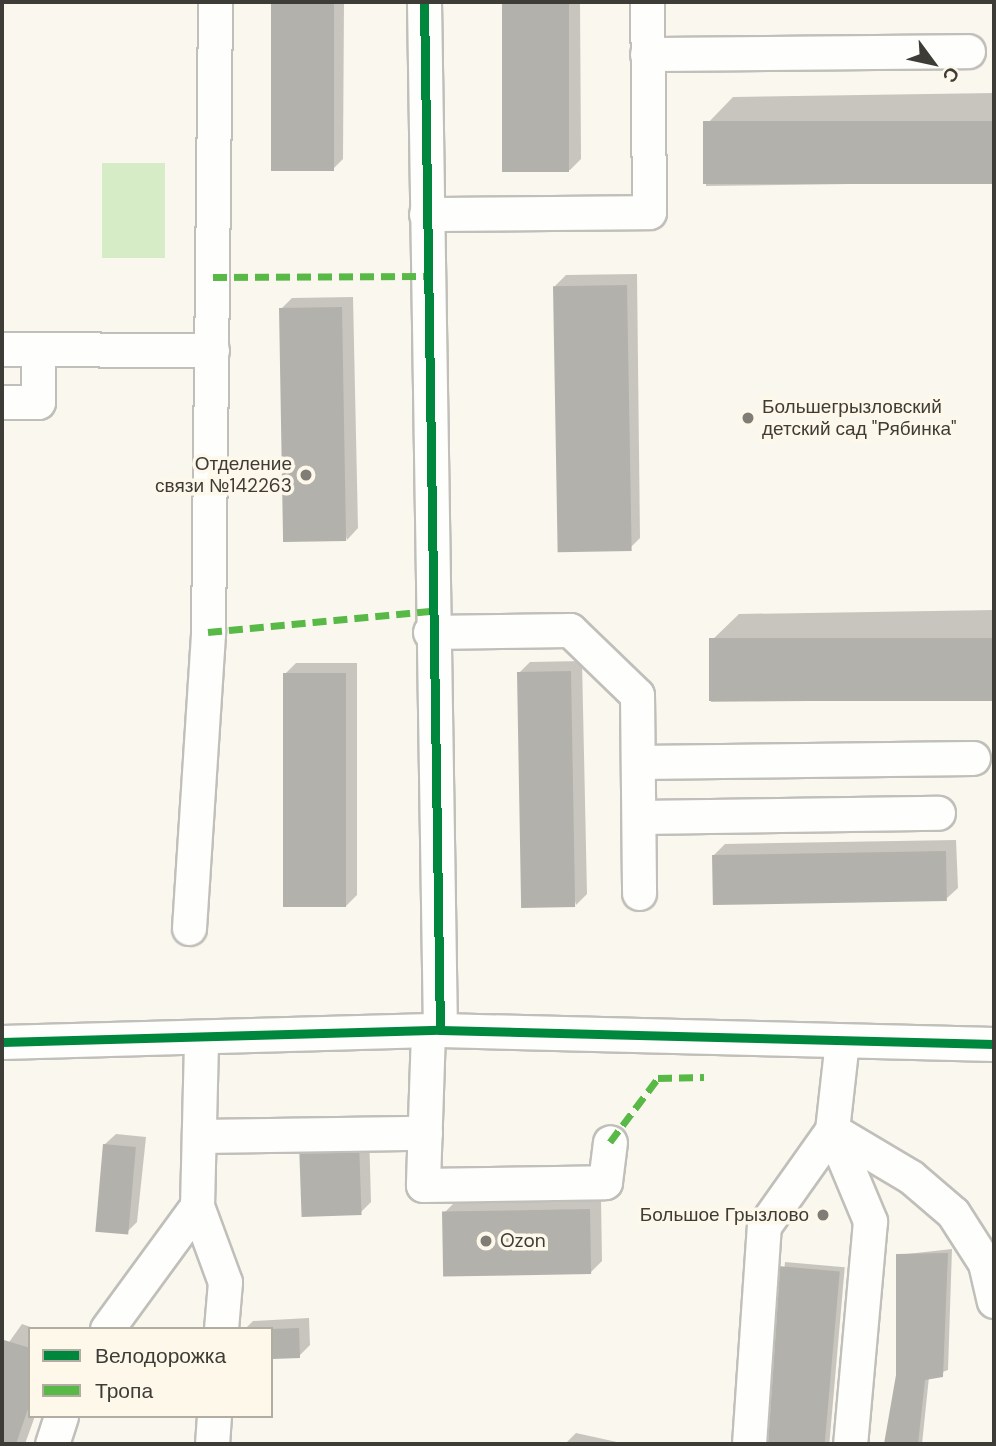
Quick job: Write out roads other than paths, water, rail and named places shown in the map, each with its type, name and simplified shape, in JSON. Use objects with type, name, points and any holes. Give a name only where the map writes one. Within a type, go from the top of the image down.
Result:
[{"type":"street","points":[[189,928],[208,632],[215,2]]},
{"type":"street","points":[[424,2],[434,1030],[423,1185],[605,1182],[610,1142]]},
{"type":"street","points":[[426,214],[649,212],[647,2]]},
{"type":"street","points":[[647,54],[968,51]]},
{"type":"street","points":[[2,349],[212,349]]},
{"type":"street","points":[[2,402],[37,402],[38,349]]},
{"type":"street","points":[[430,632],[570,629],[637,695],[639,893]]},
{"type":"street","points":[[638,762],[973,758]]},
{"type":"street","points":[[639,817],[938,813]]},
{"type":"street","points":[[2,1042],[434,1030],[994,1044]]},
{"type":"street","points":[[201,1037],[197,1206],[225,1282],[221,1327]]},
{"type":"street","points":[[749,1444],[764,1226],[832,1130],[842,1041]]},
{"type":"street","points":[[832,1130],[911,1177],[953,1213],[985,1263],[994,1301]]},
{"type":"street","points":[[832,1130],[870,1221],[850,1444]]},
{"type":"street","points":[[199,1136],[425,1133]]},
{"type":"street","points":[[108,1327],[197,1206]]},
{"type":"street","points":[[51,1444],[60,1418]]},
{"type":"street","points":[[212,1444],[214,1418]]},
{"type":"place","name":"Большегрызловский детский сад \"Рябинка\"","points":[[748,418]]},
{"type":"place","name":"Отделение связи №142263","points":[[306,475]]},
{"type":"place","name":"Большое Грызлово","points":[[823,1215]]},
{"type":"place","name":"Ozon","points":[[486,1241]]}]
